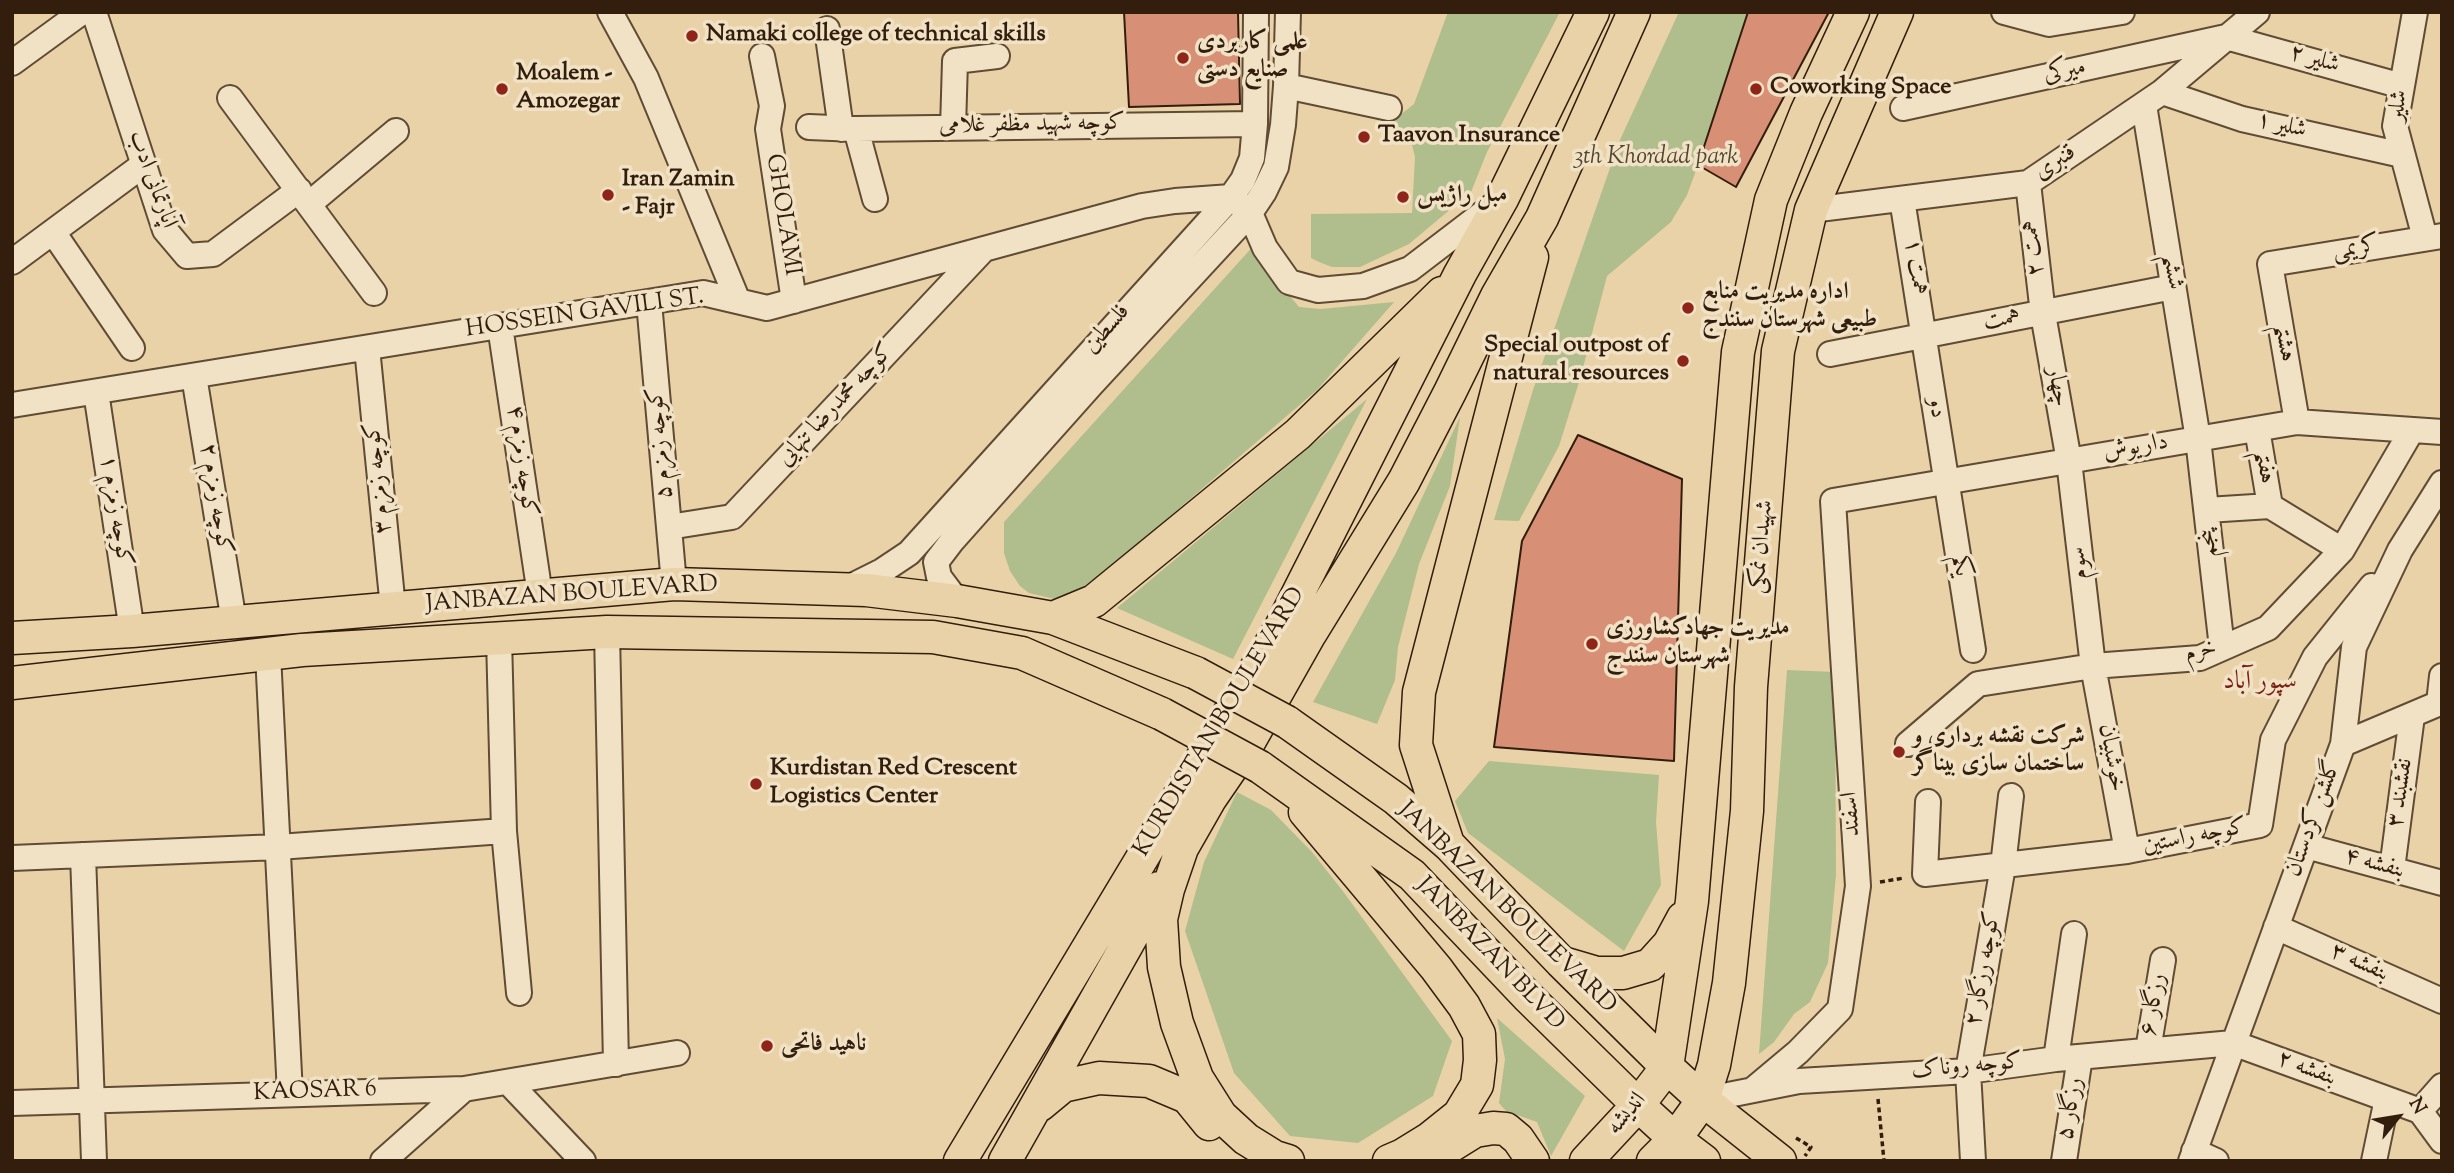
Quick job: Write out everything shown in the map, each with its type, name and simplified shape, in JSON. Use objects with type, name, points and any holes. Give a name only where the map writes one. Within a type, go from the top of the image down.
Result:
[{"type":"main road","points":[[1053,618],[1094,601],[1298,434],[1461,274],[1502,199],[1593,12]]},
{"type":"main road","name":"KURDISTAN BOULEVARD","points":[[1005,1161],[1210,799],[1249,742],[1310,634],[1404,481],[1497,296],[1542,218],[1634,12]]},
{"type":"main road","name":"شهیدان نمکی","points":[[1667,1067],[1692,901],[1738,352],[1771,200],[1806,113],[1853,12]]},
{"type":"main road","name":"شهیدان نمکی","points":[[1703,1100],[1714,1065],[1729,983],[1747,811],[1751,687],[1778,351],[1811,210],[1898,12]]},
{"type":"main road","points":[[1449,845],[1416,745],[1419,692],[1542,218]]},
{"type":"main road","name":"KURDISTAN BOULEVARD","points":[[960,1161],[1281,627],[1461,274]]},
{"type":"main road","name":"JANBAZAN BOULEVARD","points":[[12,638],[132,631],[674,584],[846,589],[957,601],[1053,618],[1196,673],[1287,722],[1396,799],[1449,845],[1561,962],[1703,1100],[1788,1149]]},
{"type":"main road","name":"JANBAZAN BOULEVARD","points":[[12,682],[268,654],[607,632],[933,637],[1022,653],[1162,714],[1268,772]]},
{"type":"main road","points":[[1268,772],[1436,968],[1464,1006],[1479,1034],[1477,1085],[1459,1115],[1429,1139],[1389,1161]]},
{"type":"main road","name":"JANBAZAN BLVD","points":[[1268,772],[1412,875],[1527,996],[1675,1139],[1704,1161]]},
{"type":"main road","name":"KURDISTAN BOULEVARD","points":[[1182,848],[1161,919],[1164,967],[1177,1023],[1197,1078],[1221,1116],[1245,1139],[1288,1161]]},
{"type":"main road","points":[[1561,962],[1597,973],[1623,973],[1650,965],[1669,944],[1692,901]]},
{"type":"main road","name":"اندیشه","points":[[1586,1161],[1638,1104],[1667,1067]]},
{"type":"main road","points":[[1033,1111],[1063,1086],[1099,1078],[1149,1081],[1187,1097],[1214,1130],[1238,1153],[1252,1161]]},
{"type":"main road","name":"اندیشه","points":[[1653,1161],[1675,1139],[1703,1100]]},
{"type":"main road","points":[[1424,1161],[1475,1131],[1493,1128],[1506,1129],[1530,1154],[1533,1161]]},
{"type":"street","points":[[12,63],[82,12]]},
{"type":"street","name":"آپارتمانی ادب","points":[[94,12],[165,230],[187,256],[214,254],[304,197]]},
{"type":"street","points":[[610,12],[646,78],[738,301]]},
{"type":"street","name":"فلسطین","points":[[846,589],[882,571],[909,552],[1231,197],[1243,180],[1252,158],[1256,12]]},
{"type":"street","points":[[2004,12],[2049,24],[2122,12]]},
{"type":"street","name":"قنبری","points":[[1811,210],[2028,183],[2153,98],[2257,12]]},
{"type":"street","name":"شلیر","points":[[2415,12],[2395,126],[2402,155],[2434,237]]},
{"type":"street","name":"فلسطین","points":[[957,601],[939,577],[936,562],[1091,385],[1250,213],[1264,192],[1276,167],[1292,19]]},
{"type":"street","points":[[827,29],[848,129],[875,200]]},
{"type":"street","name":"شلیر ۲","points":[[2225,37],[2402,86]]},
{"type":"street","name":"میرکی","points":[[1903,108],[2225,37]]},
{"type":"street","name":"GHOLAMI","points":[[762,56],[772,106],[768,129],[794,301]]},
{"type":"street","points":[[953,128],[955,61],[997,56]]},
{"type":"street","points":[[1286,86],[1389,108]]},
{"type":"street","points":[[230,98],[374,293]]},
{"type":"street","name":"شلیر ۱","points":[[2153,98],[2402,155]]},
{"type":"street","name":"ششم","points":[[2153,98],[2173,287],[2198,439]]},
{"type":"street","name":"کوچه شهید مظفر غلامی","points":[[809,127],[848,129],[1255,124]]},
{"type":"street","points":[[304,197],[396,131]]},
{"type":"street","points":[[12,262],[143,165]]},
{"type":"street","name":"همت ۲","points":[[2028,183],[2043,314]]},
{"type":"street","points":[[1231,197],[1250,213],[1265,248],[1289,282],[1318,290],[1363,286],[1410,269],[1502,199]]},
{"type":"street","name":"HOSSEIN GAVILI ST.","points":[[12,405],[703,293],[767,308],[1142,206],[1231,197]]},
{"type":"street","name":"همت ۱","points":[[1902,199],[1925,335]]},
{"type":"street","points":[[54,232],[132,348]]},
{"type":"street","name":"کریمی","points":[[2270,264],[2434,237]]},
{"type":"street","name":"کوچه محمدرضا تنهایی","points":[[669,527],[732,517],[985,249]]},
{"type":"street","name":"هشتم","points":[[2270,264],[2297,422]]},
{"type":"street","points":[[1410,269],[1461,274]]},
{"type":"street","name":"همت","points":[[1830,354],[2173,287]]},
{"type":"street","name":"کوچه زمزم ۵","points":[[649,302],[674,584]]},
{"type":"street","name":"چهار","points":[[2043,314],[2069,461]]},
{"type":"street","name":"کوچه زمزم ۴","points":[[500,326],[540,595]]},
{"type":"street","name":"دو","points":[[1925,335],[1945,482]]},
{"type":"street","name":"کوچه زمزم ۳","points":[[367,348],[393,608]]},
{"type":"street","name":"کوچه زمزم ۲","points":[[194,376],[233,622]]},
{"type":"street","name":"کوچه زمزم ۱","points":[[96,392],[132,631]]},
{"type":"street","name":"داریوش","points":[[1833,500],[2297,422],[2442,432]]},
{"type":"street","name":"هفتم","points":[[2257,429],[2270,506]]},
{"type":"street","name":"خرم","points":[[1908,744],[1978,684],[2093,666],[2200,658],[2267,628],[2342,551],[2412,430]]},
{"type":"street","name":"پنجم","points":[[2198,439],[2222,648]]},
{"type":"street","name":"سوم","points":[[2069,461],[2093,666]]},
{"type":"street","name":"یکم","points":[[1945,482],[1973,650]]},
{"type":"street","name":"گلشن کردستان","points":[[2200,1158],[2233,1043],[2343,744],[2354,647],[2400,550],[2442,483]]},
{"type":"street","name":"اسفند","points":[[1755,1088],[1798,1052],[1840,1009],[1858,886],[1833,500]]},
{"type":"street","points":[[2207,510],[2270,506],[2342,551]]},
{"type":"street","name":"کوچه راستین","points":[[1925,874],[2127,851],[2260,825],[2273,740],[2315,657],[2400,550]]},
{"type":"street","points":[[607,632],[616,1064]]},
{"type":"street","points":[[499,638],[504,831],[519,993]]},
{"type":"street","points":[[268,654],[290,1094]]},
{"type":"street","name":"خوشبیان","points":[[2093,666],[2127,851]]},
{"type":"street","points":[[2343,744],[2440,703],[2442,676]]},
{"type":"street","name":"نقشبند ۳","points":[[2392,869],[2412,716]]},
{"type":"street","name":"کوچه رزگار ۲","points":[[1973,1161],[1968,1071],[2003,866],[2011,796]]},
{"type":"street","points":[[1925,874],[1928,802]]},
{"type":"street","points":[[12,858],[278,847],[504,831]]},
{"type":"street","name":"بنفشه ۴","points":[[2306,846],[2442,883]]},
{"type":"street","points":[[83,855],[94,1161]]},
{"type":"street","name":"بنفشه ۳","points":[[2276,927],[2442,1001]]},
{"type":"street","points":[[2056,1059],[2074,934]]},
{"type":"street","name":"رزگار ۶","points":[[2148,1050],[2163,960]]},
{"type":"street","name":"کوچه روناک","points":[[1703,1100],[1799,1081],[1968,1071],[2056,1059],[2233,1043]]},
{"type":"street","name":"بنفشه ۲","points":[[2233,1043],[2420,1111]]},
{"type":"street","name":"KAOSAR 6","points":[[12,1103],[464,1089],[677,1053]]},
{"type":"street","name":"رزگار ۵","points":[[2064,1161],[2080,1057]]},
{"type":"street","points":[[509,1083],[583,1161]]},
{"type":"street","points":[[2442,1086],[2420,1111],[2442,1141]]},
{"type":"street","points":[[383,1161],[464,1089]]},
{"type":"street","points":[[2374,1161],[2387,1099]]},
{"type":"path","points":[[1858,886],[1925,874]]},
{"type":"path","points":[[1876,1076],[1884,1161]]},
{"type":"path","points":[[1788,1149],[1811,1147]]},
{"type":"green space","points":[[1448,12],[1560,12],[1487,152],[1471,192],[1409,244],[1360,267],[1332,267],[1311,258],[1311,214],[1412,213],[1415,157],[1411,141],[1389,124],[1414,104]]},
{"type":"green space","name":"3th Khordad park","points":[[1679,12],[1748,12],[1698,165],[1687,195],[1671,222],[1607,276],[1559,446],[1519,521],[1494,520],[1533,390],[1619,142]]},
{"type":"green space","points":[[1256,243],[1270,272],[1299,307],[1321,309],[1394,302],[1317,390],[1112,566],[1063,601],[1029,593],[1020,586],[1010,571],[1004,553],[1004,522]]},
{"type":"green space","points":[[1367,399],[1233,659],[1117,608]]},
{"type":"green space","points":[[1460,417],[1450,486],[1419,564],[1398,647],[1395,680],[1377,724],[1313,702],[1396,553]]},
{"type":"green space","points":[[1787,670],[1835,672],[1836,874],[1828,963],[1810,1002],[1794,1014],[1774,1042],[1759,1054]]},
{"type":"green space","points":[[1489,761],[1659,775],[1656,822],[1661,885],[1624,951],[1468,833],[1455,801]]},
{"type":"green space","points":[[1237,792],[1271,810],[1312,852],[1452,1041],[1433,1096],[1358,1143],[1290,1136],[1234,1073],[1185,931],[1204,862]]},
{"type":"green space","points":[[1497,1018],[1585,1096],[1551,1156],[1537,1122],[1506,1111],[1499,1103],[1505,1059]]},
{"type":"building","name":"علمی کاربردی صنایع دستی","points":[[1124,12],[1238,12],[1240,104],[1129,107]]},
{"type":"building","name":"Coworking Space","points":[[1748,12],[1829,12],[1736,187],[1698,165]]},
{"type":"building","name":"مدیریت جهادکشاورزی شهرستان سنندج","points":[[1578,435],[1682,479],[1674,761],[1494,747],[1522,541]]},
{"type":"place","name":"Namaki college of technical skills","points":[[692,36]]},
{"type":"place","name":"علمی کاربردی صنایع دستی","points":[[1183,58]]},
{"type":"place","name":"Moalem - Amozegar","points":[[502,89]]},
{"type":"place","name":"Coworking Space","points":[[1756,89]]},
{"type":"place","name":"Taavon Insurance","points":[[1364,137]]},
{"type":"place","name":"Iran Zamin - Fajr","points":[[608,195]]},
{"type":"place","name":"مبل راژیس","points":[[1403,197]]},
{"type":"place","name":"اداره مدیریت منابع طبیعی شهرستان سنندج","points":[[1688,308]]},
{"type":"place","name":"Special outpost of natural resources","points":[[1683,361]]},
{"type":"place","name":"مدیریت جهادکشاورزی شهرستان سنندج","points":[[1592,644]]},
{"type":"place","name":"شرکت نقشه برداری و ساختمان سازی بیناگر","points":[[1899,752]]},
{"type":"place","name":"Kurdistan Red Crescent Logistics Center","points":[[756,784]]},
{"type":"place","name":"ناهید فاتحی","points":[[767,1046]]},
{"type":"district","name":"سپور آباد","points":[[2260,684]]}]
